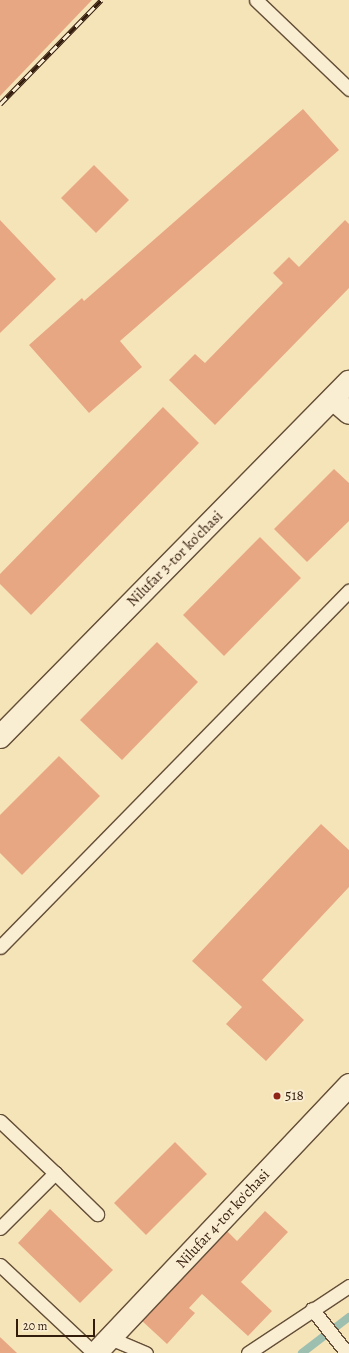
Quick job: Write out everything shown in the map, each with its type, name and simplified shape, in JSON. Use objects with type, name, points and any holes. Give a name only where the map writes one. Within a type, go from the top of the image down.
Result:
[{"type":"street","name":"Nilufar 3-tor ko'chasi","points":[[0,737],[349,382]]},
{"type":"street","points":[[333,398],[349,413]]},
{"type":"street","name":"Nilufar 4-tor ko'chasi","points":[[100,1348],[349,1085]]},
{"type":"lane","points":[[256,0],[349,89]]},
{"type":"lane","points":[[0,947],[349,591]]},
{"type":"lane","points":[[0,1121],[97,1214]]},
{"type":"lane","points":[[0,1228],[55,1173]]},
{"type":"lane","points":[[0,1265],[100,1348],[146,1353]]},
{"type":"lane","points":[[248,1353],[312,1309],[349,1286]]},
{"type":"lane","points":[[312,1309],[347,1353]]},
{"type":"building","points":[[0,0],[92,0],[0,96]]},
{"type":"building","points":[[303,109],[339,150],[120,341],[142,367],[89,413],[29,345],[82,298],[84,301]]},
{"type":"building","points":[[94,165],[129,200],[96,233],[61,198]]},
{"type":"building","points":[[0,220],[56,279],[0,333]]},
{"type":"building","points":[[345,220],[349,224],[349,288],[215,425],[169,380],[195,354],[205,363],[283,283],[273,273],[289,257],[299,267]]},
{"type":"building","points":[[163,407],[199,443],[31,615],[0,584],[0,574]]},
{"type":"building","points":[[334,469],[349,483],[349,521],[307,562],[274,529]]},
{"type":"building","points":[[260,537],[301,578],[224,656],[183,615]]},
{"type":"building","points":[[157,642],[198,682],[122,760],[80,720]]},
{"type":"building","points":[[59,756],[100,796],[22,875],[0,853],[0,815]]},
{"type":"building","points":[[321,824],[349,850],[349,887],[262,980],[304,1020],[266,1061],[226,1024],[242,1007],[192,961]]},
{"type":"building","points":[[175,1142],[207,1174],[146,1235],[114,1203]]},
{"type":"building","points":[[50,1209],[113,1270],[80,1303],[18,1243]]},
{"type":"building","points":[[265,1211],[288,1232],[241,1282],[272,1311],[248,1336],[202,1294],[189,1308],[195,1313],[167,1344],[141,1320],[225,1229],[237,1241]]},
{"type":"building","points":[[0,1337],[17,1353],[0,1353]]},
{"type":"waterway","points":[[302,1353],[349,1317]]},
{"type":"railway","points":[[0,104],[101,0]]},
{"type":"place","name":"518","points":[[277,1096]]}]
